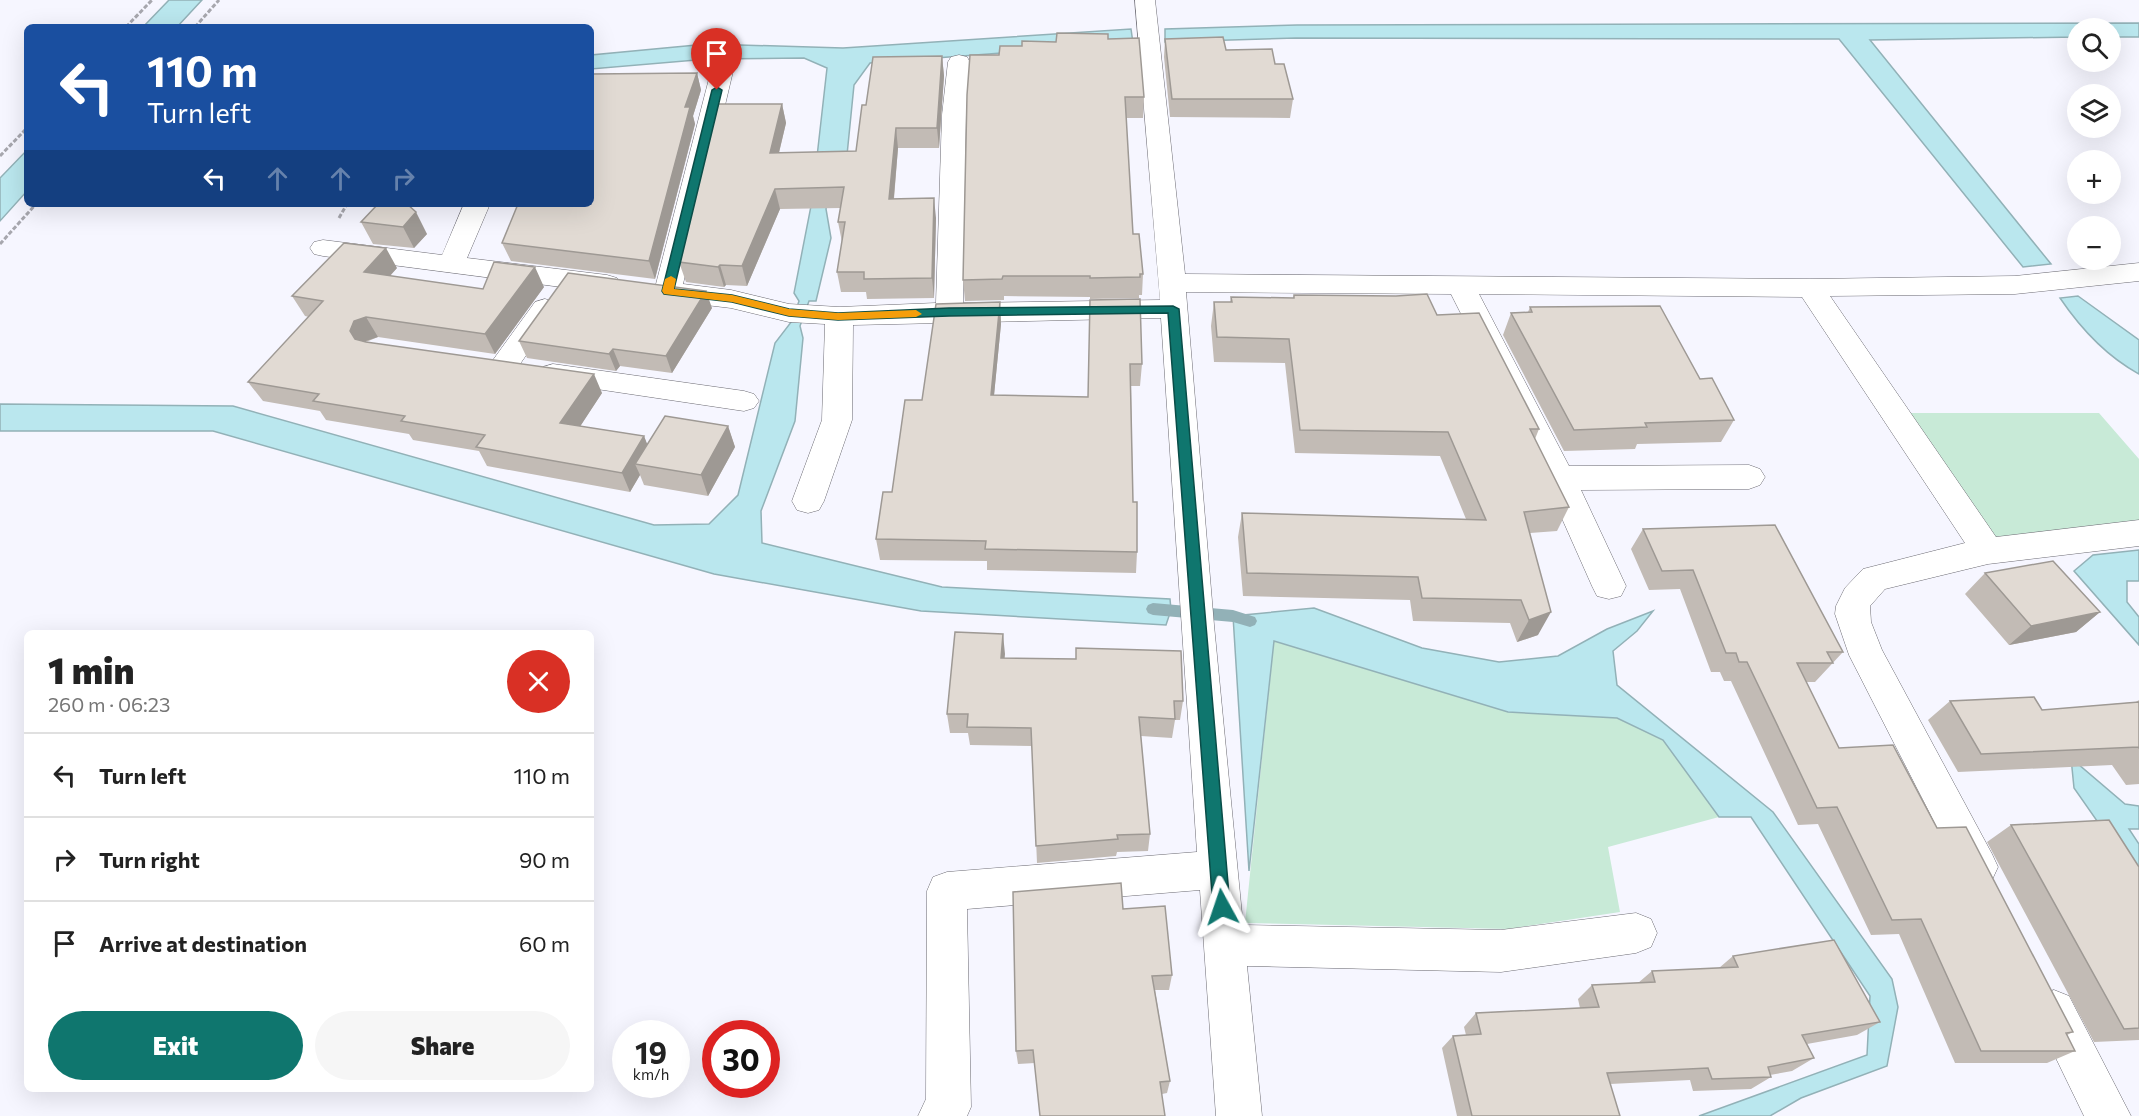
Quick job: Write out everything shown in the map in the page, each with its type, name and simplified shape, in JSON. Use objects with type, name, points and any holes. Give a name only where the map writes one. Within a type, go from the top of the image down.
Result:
[{"type":"street","points":[[1145,0],[1173,296],[1196,609],[1239,1116]]},
{"type":"street","points":[[949,312],[954,115],[959,62]]},
{"type":"street","points":[[668,291],[723,67]]},
{"type":"street","points":[[452,264],[476,207]]},
{"type":"street","points":[[323,248],[732,299],[789,313],[827,316],[949,312],[1173,296],[1461,286],[1810,288],[2015,285],[2139,272]]},
{"type":"street","points":[[566,280],[492,365],[744,401]]},
{"type":"street","points":[[1461,286],[1560,478],[1609,586]]},
{"type":"street","points":[[1810,288],[1988,551]]},
{"type":"street","points":[[808,501],[837,420],[827,316]]},
{"type":"street","points":[[1560,478],[1749,477]]},
{"type":"street","points":[[1997,902],[1868,656],[1854,624],[1851,605],[1860,590],[1875,578],[1988,551],[2139,533]]},
{"type":"street","points":[[941,1116],[948,1107],[947,891],[1219,869]]},
{"type":"street","points":[[1225,945],[1501,951],[1636,933]]},
{"type":"street","points":[[2040,985],[2108,1116]]},
{"type":"path","points":[[129,24],[152,0]]},
{"type":"path","points":[[198,24],[219,0]]},
{"type":"path","points":[[0,156],[24,131]]},
{"type":"path","points":[[0,244],[33,207]]},
{"type":"green space","points":[[1906,413],[2099,413],[2139,459],[2139,520],[1996,538]]},
{"type":"green space","points":[[1274,641],[1508,712],[1617,718],[1663,740],[1719,817],[1608,847],[1620,912],[1508,929],[1245,923]]},
{"type":"water","points":[[169,0],[202,0],[180,24],[146,24]]},
{"type":"water","points":[[2067,23],[2067,37],[1870,40],[2051,264],[2023,267],[1839,39],[1296,38],[1165,42],[1165,29],[1297,25]]},
{"type":"water","points":[[2121,23],[2139,23],[2139,37],[2121,37]]},
{"type":"water","points":[[1131,29],[1133,43],[870,63],[854,85],[847,155],[833,173],[826,209],[831,238],[816,301],[809,301],[800,326],[803,338],[795,421],[761,511],[762,543],[942,587],[1170,599],[1171,610],[1166,625],[921,611],[714,574],[213,431],[0,431],[0,404],[233,406],[654,525],[709,524],[738,495],[775,343],[792,321],[799,301],[794,293],[812,201],[827,68],[804,58],[708,59],[594,69],[594,55],[707,44],[843,48]]},
{"type":"water","points":[[24,153],[24,194],[0,221],[0,178]]},
{"type":"water","points":[[2078,296],[2139,340],[2139,374],[2116,359],[2095,341],[2060,298]]},
{"type":"water","points":[[2139,550],[2139,581],[2127,581],[2127,602],[2139,617],[2139,645],[2074,571],[2093,555]]},
{"type":"water","points":[[1314,608],[1422,648],[1499,662],[1558,656],[1607,629],[1653,611],[1637,631],[1613,651],[1617,685],[1773,812],[1892,979],[1898,1007],[1887,1066],[1801,1098],[1770,1116],[1699,1116],[1867,1055],[1870,996],[1751,817],[1719,817],[1663,740],[1617,718],[1508,712],[1274,641],[1249,871],[1233,616]]},
{"type":"water","points":[[2071,758],[2125,804],[2139,806],[2139,829],[2129,829],[2139,844],[2139,881],[2074,788]]},
{"type":"building","points":[[1057,33],[1108,34],[1108,39],[1139,38],[1144,97],[1125,97],[1133,234],[1139,234],[1143,274],[1140,274],[1140,277],[1003,276],[1002,279],[963,280],[970,55],[999,55],[1000,46],[1022,46],[1022,41],[1056,42]]},
{"type":"building","points":[[1223,37],[1226,50],[1272,49],[1275,64],[1284,64],[1293,99],[1172,99],[1165,39]]},
{"type":"building","points":[[942,56],[937,128],[896,128],[889,199],[934,198],[932,278],[864,279],[864,272],[837,272],[845,222],[838,222],[844,187],[775,189],[742,266],[720,265],[718,267],[679,262],[718,104],[782,104],[770,153],[856,151],[862,105],[866,105],[873,57]]},
{"type":"building","points":[[697,73],[685,107],[690,107],[649,261],[502,243],[517,207],[594,207],[594,74]]},
{"type":"building","points":[[375,207],[410,207],[416,212],[403,227],[361,222]]},
{"type":"building","points":[[344,243],[386,248],[364,272],[483,289],[494,262],[535,267],[485,334],[366,317],[354,321],[350,331],[355,339],[366,342],[594,374],[560,423],[644,436],[622,473],[476,447],[485,435],[401,421],[405,416],[313,401],[319,394],[248,382],[323,301],[292,296]]},
{"type":"building","points":[[568,273],[706,291],[666,356],[613,349],[609,354],[519,341]]},
{"type":"building","points":[[1427,294],[1437,315],[1479,313],[1539,429],[1530,429],[1569,507],[1524,512],[1551,612],[1529,620],[1521,600],[1422,598],[1418,577],[1247,573],[1242,513],[1486,520],[1448,432],[1300,430],[1289,339],[1217,337],[1214,302],[1232,302],[1231,297],[1294,298],[1294,295]]},
{"type":"building","points":[[1140,299],[1142,364],[1130,364],[1133,502],[1137,502],[1137,552],[985,549],[986,541],[876,539],[883,492],[892,492],[905,400],[922,400],[936,304],[1000,302],[991,395],[1088,397],[1090,300]]},
{"type":"building","points":[[1660,306],[1700,379],[1712,378],[1734,420],[1645,423],[1647,427],[1574,430],[1511,313],[1532,312],[1530,307]]},
{"type":"building","points":[[665,416],[728,426],[701,475],[635,464]]},
{"type":"building","points":[[1775,525],[1843,652],[1827,652],[1833,663],[1797,663],[1839,748],[1893,745],[1937,828],[1966,827],[2073,1032],[2066,1033],[2075,1051],[1981,1051],[1921,919],[1892,920],[1837,807],[1817,808],[1747,662],[1739,662],[1736,653],[1726,653],[1693,570],[1662,571],[1643,529]]},
{"type":"building","points":[[2053,561],[2100,612],[2031,626],[1985,573]]},
{"type":"building","points":[[955,632],[1003,634],[1001,658],[1076,659],[1076,648],[1181,651],[1183,701],[1174,701],[1175,719],[1139,717],[1150,834],[1117,835],[1118,839],[1036,846],[1031,728],[967,727],[968,714],[947,714]]},
{"type":"building","points":[[2034,697],[2042,710],[2139,702],[2139,748],[1981,754],[1950,701]]},
{"type":"building","points":[[2109,820],[2139,867],[2139,1028],[2124,1029],[2011,825]]},
{"type":"building","points":[[1121,883],[1123,909],[1165,906],[1172,975],[1152,976],[1170,1081],[1160,1082],[1165,1116],[1040,1116],[1033,1050],[1016,1051],[1013,892]]},
{"type":"building","points":[[1834,940],[1880,1022],[1802,1035],[1814,1058],[1768,1067],[1771,1077],[1712,1079],[1708,1068],[1607,1073],[1620,1116],[1472,1116],[1453,1036],[1481,1034],[1476,1013],[1599,1007],[1592,985],[1655,982],[1652,971],[1738,967],[1733,956]]},
{"type":"waterway","points":[[1153,609],[1233,616],[1250,621]]},
{"type":"slow traffic","points":[[671,279],[668,291],[732,299],[789,313],[838,316],[916,314]]},
{"type":"route","points":[[717,90],[668,291],[732,299],[789,313],[838,316],[1173,309],[1197,625],[1222,907]]}]
